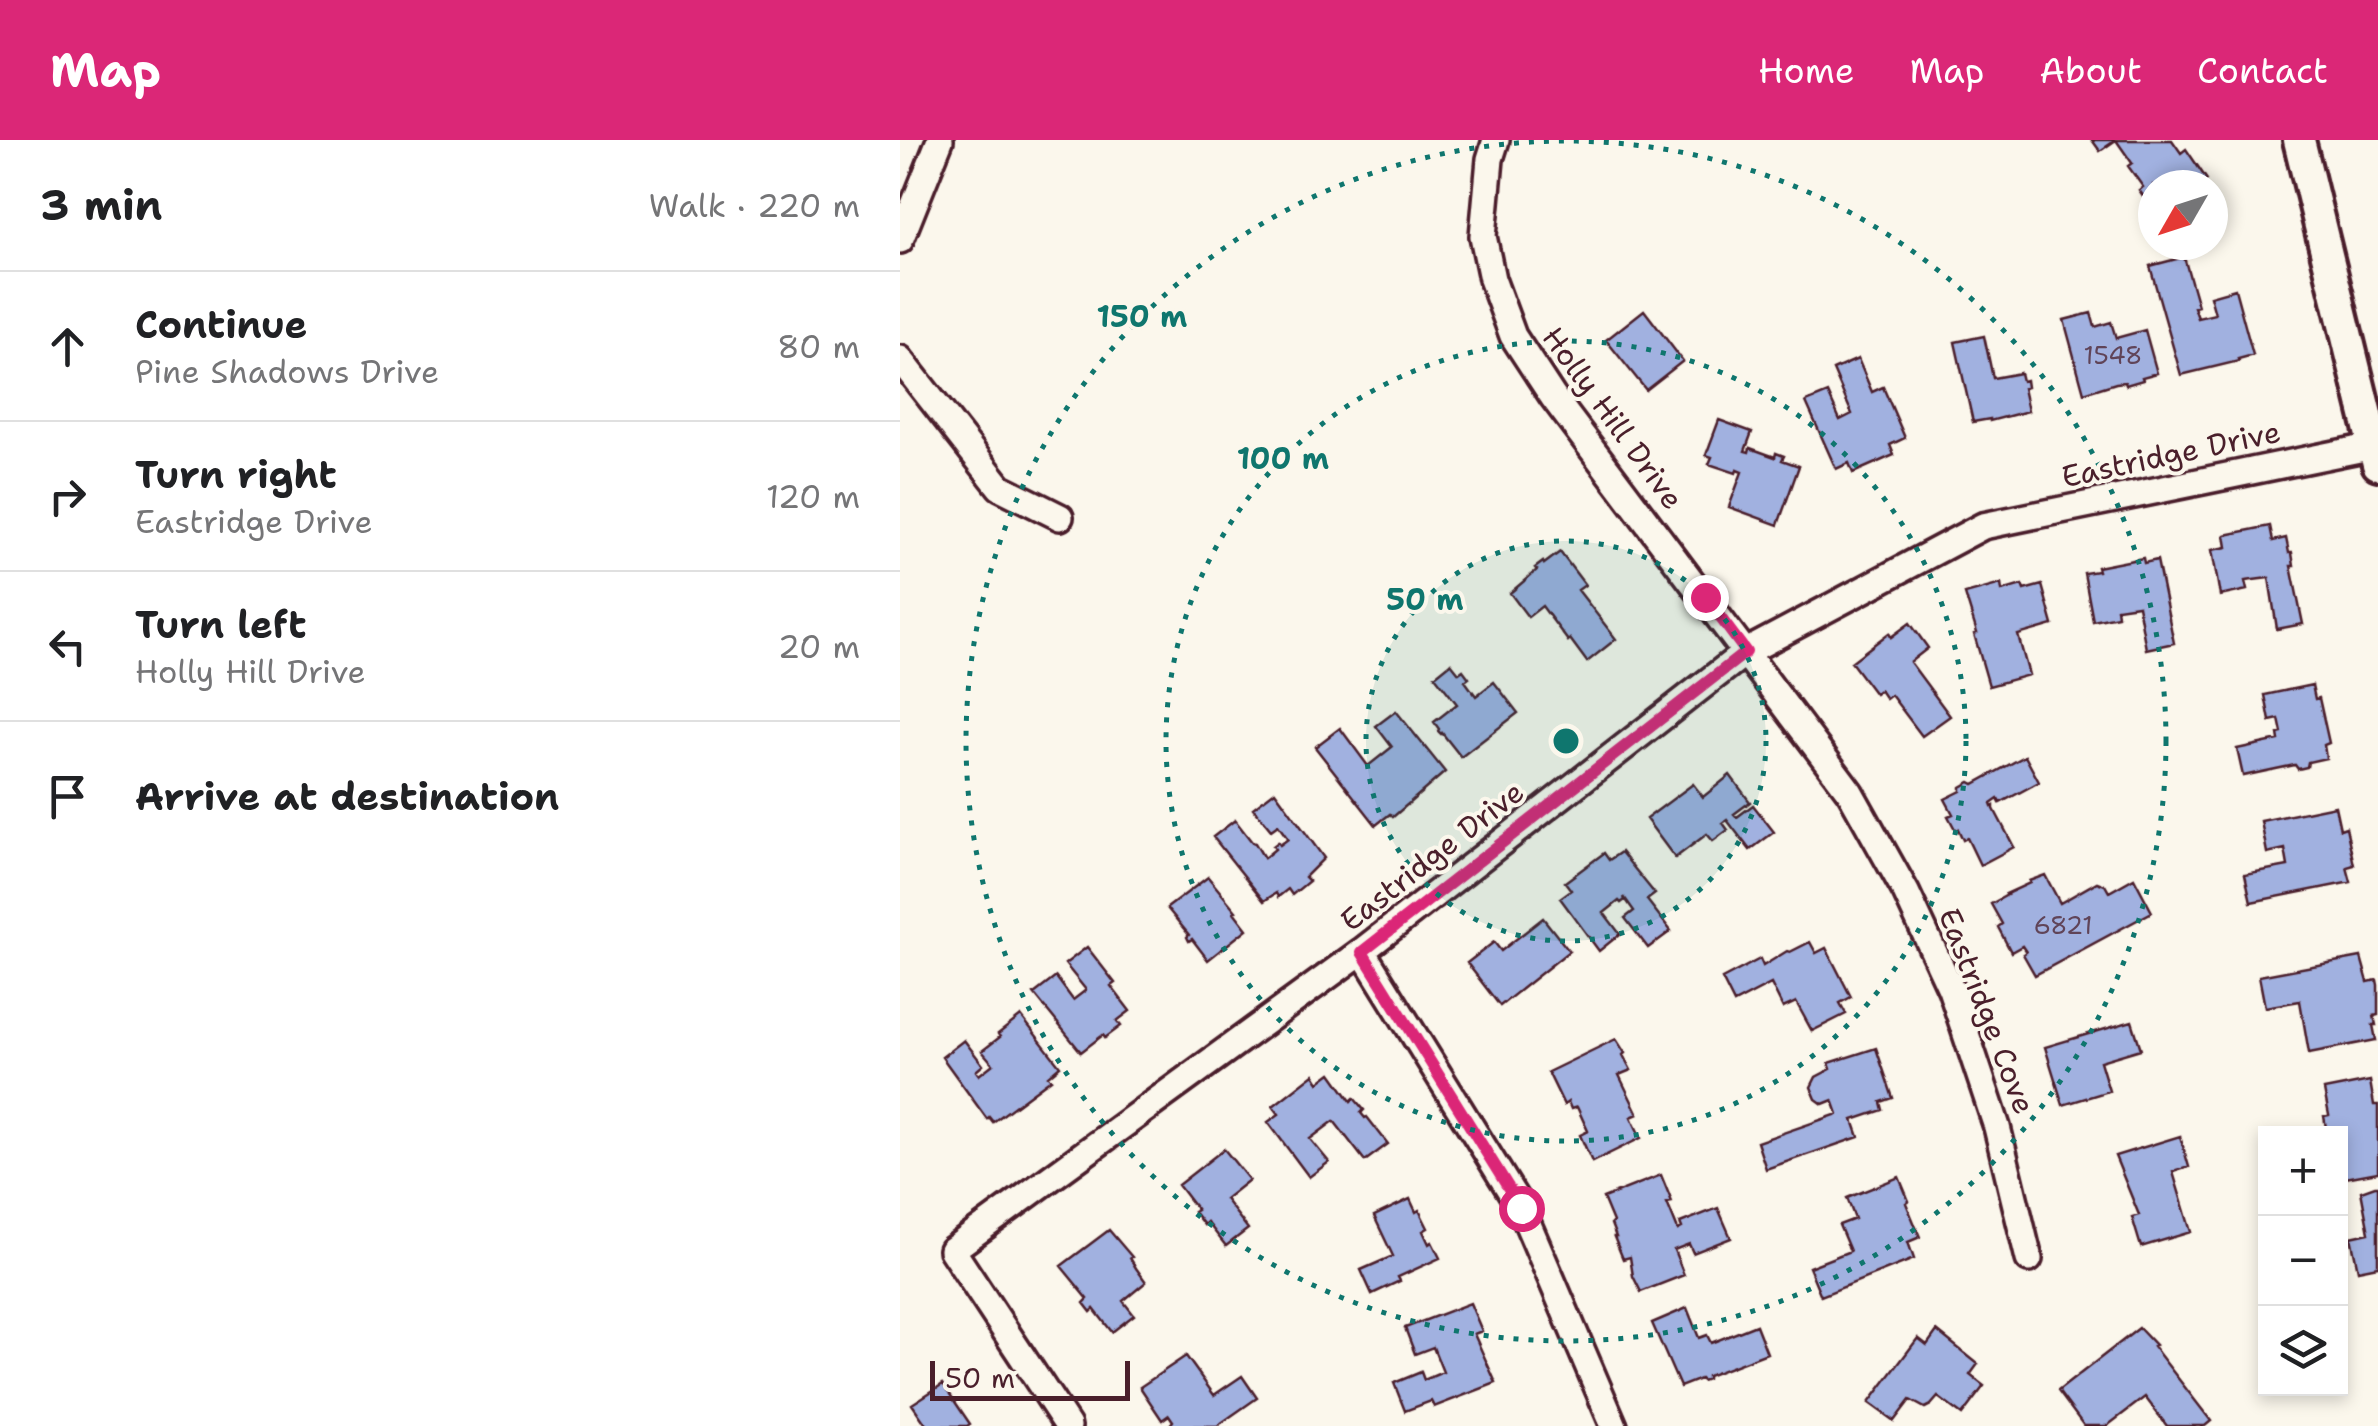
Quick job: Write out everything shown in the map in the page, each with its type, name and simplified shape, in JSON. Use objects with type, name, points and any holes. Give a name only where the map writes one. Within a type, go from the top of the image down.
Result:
[{"type":"street","points":[[900,240],[940,140]]},
{"type":"street","name":"Holly Hill Drive","points":[[1496,140],[1490,159],[1482,236],[1492,280],[1513,336],[1553,397],[1746,652]]},
{"type":"street","points":[[2299,140],[2376,455]]},
{"type":"street","points":[[900,359],[1000,487],[1060,517]]},
{"type":"street","name":"Eastridge Drive","points":[[1068,1426],[952,1250],[1362,952],[1746,652],[1983,526],[2376,455]]},
{"type":"street","name":"Eastridge Cove","points":[[1746,652],[1850,792],[1906,892],[1951,989],[1997,1127],[2028,1260]]},
{"type":"street","points":[[1362,952],[1521,1208],[1614,1426]]},
{"type":"building","points":[[2092,140],[2116,140],[2100,151]]},
{"type":"building","points":[[2116,140],[2172,140],[2181,153],[2186,149],[2200,170],[2138,170],[2138,180],[2128,166],[2132,163]]},
{"type":"building","points":[[2185,260],[2198,318],[2215,314],[2210,296],[2235,289],[2253,355],[2181,375],[2150,266]]},
{"type":"building","points":[[1644,310],[1683,361],[1646,390],[1606,340]]},
{"type":"building","points":[[2091,313],[2095,327],[2111,322],[2116,338],[2145,330],[2157,373],[2126,385],[2116,383],[2084,393],[2064,320]]},
{"type":"building","points":[[1984,336],[1993,378],[2020,373],[2022,381],[2026,380],[2027,387],[2023,388],[2028,411],[1973,422],[1955,342]]},
{"type":"building","points":[[1858,359],[1872,392],[1883,387],[1905,438],[1890,445],[1894,455],[1853,473],[1849,463],[1836,469],[1806,402],[1828,393],[1840,420],[1852,414],[1833,370]]},
{"type":"building","points":[[1719,420],[1752,432],[1745,451],[1750,448],[1775,457],[1776,453],[1784,456],[1782,460],[1799,466],[1778,525],[1729,507],[1742,472],[1709,464],[1712,457],[1706,455]]},
{"type":"building","points":[[2270,526],[2273,541],[2286,538],[2292,553],[2303,624],[2277,629],[2269,578],[2245,581],[2247,590],[2220,596],[2212,550],[2227,547],[2225,535]]},
{"type":"building","points":[[1560,552],[1585,585],[1578,590],[1616,639],[1587,662],[1542,606],[1528,617],[1510,593],[1535,568]]},
{"type":"building","points":[[2143,558],[2144,563],[2157,560],[2174,643],[2146,649],[2138,605],[2117,608],[2118,616],[2093,621],[2084,573]]},
{"type":"building","points":[[2001,584],[2002,591],[2042,585],[2053,625],[2018,635],[2029,675],[1989,686],[1965,594]]},
{"type":"building","points":[[1910,623],[1928,648],[1910,662],[1950,716],[1922,736],[1891,695],[1886,699],[1880,690],[1875,694],[1851,662],[1889,633],[1891,637]]},
{"type":"building","points":[[1451,663],[1459,673],[1463,670],[1469,678],[1465,681],[1476,696],[1494,682],[1518,713],[1461,757],[1434,722],[1457,704],[1435,676]]},
{"type":"building","points":[[2312,685],[2315,699],[2319,698],[2329,743],[2324,745],[2326,758],[2298,769],[2295,765],[2243,776],[2237,749],[2279,740],[2278,734],[2282,733],[2279,719],[2270,721],[2265,695]]},
{"type":"building","points":[[1396,711],[1445,772],[1393,817],[1390,814],[1376,825],[1315,747],[1340,728],[1368,766],[1392,747],[1376,726]]},
{"type":"building","points":[[2025,756],[2039,782],[1991,804],[2014,847],[1980,865],[1967,838],[1963,840],[1948,816],[1953,814],[1945,799],[1970,782],[1974,784]]},
{"type":"building","points":[[1730,775],[1750,802],[1734,814],[1737,817],[1753,805],[1774,832],[1750,850],[1727,820],[1723,823],[1728,830],[1713,841],[1707,834],[1675,858],[1646,819],[1693,784],[1703,797]]},
{"type":"building","points":[[1275,791],[1324,858],[1305,877],[1309,881],[1292,895],[1288,889],[1264,901],[1213,837],[1235,820],[1264,858],[1278,842],[1280,845],[1288,839],[1278,825],[1271,830],[1253,808]]},
{"type":"building","points":[[2335,806],[2340,829],[2346,827],[2354,865],[2347,867],[2351,882],[2251,902],[2245,874],[2288,866],[2285,849],[2267,853],[2261,821]]},
{"type":"building","points":[[1621,852],[1655,894],[1647,900],[1671,931],[1648,948],[1625,918],[1634,911],[1624,897],[1604,913],[1620,934],[1599,951],[1560,898],[1571,890],[1565,882],[1604,853],[1609,860]]},
{"type":"building","points":[[2045,875],[2060,903],[2097,882],[2109,892],[2134,878],[2152,912],[2035,975],[2022,946],[2011,952],[1991,904]]},
{"type":"building","points":[[1208,877],[1247,929],[1208,960],[1192,939],[1189,941],[1189,935],[1167,908]]},
{"type":"building","points":[[1543,918],[1569,951],[1500,1006],[1467,963],[1494,942],[1501,951]]},
{"type":"building","points":[[1810,942],[1816,953],[1826,948],[1851,997],[1840,1003],[1846,1014],[1812,1031],[1796,1002],[1783,1008],[1771,984],[1734,1003],[1722,979],[1760,959],[1763,966]]},
{"type":"building","points":[[1087,947],[1115,983],[1111,986],[1130,1011],[1117,1021],[1121,1026],[1081,1052],[1034,994],[1056,977],[1073,1000],[1086,990],[1065,964]]},
{"type":"building","points":[[2361,957],[2368,982],[2377,980],[2378,985],[2378,1015],[2374,1016],[2373,1025],[2376,1040],[2309,1053],[2300,1001],[2265,1007],[2259,976]]},
{"type":"building","points":[[1021,1016],[1060,1066],[1048,1076],[1051,1079],[993,1122],[942,1057],[964,1040],[983,1065],[976,1071],[979,1075],[993,1064],[982,1051]]},
{"type":"building","points":[[2132,1021],[2141,1049],[2100,1061],[2109,1091],[2063,1105],[2045,1047]]},
{"type":"building","points":[[1616,1039],[1631,1070],[1619,1075],[1638,1114],[1631,1117],[1641,1138],[1592,1162],[1580,1135],[1588,1131],[1577,1107],[1571,1109],[1568,1102],[1564,1105],[1548,1072]]},
{"type":"building","points":[[1876,1048],[1893,1098],[1881,1102],[1883,1110],[1853,1120],[1859,1137],[1766,1169],[1757,1142],[1838,1114],[1833,1100],[1823,1104],[1816,1099],[1811,1087],[1816,1077],[1831,1069],[1829,1063]]},
{"type":"building","points":[[1331,1073],[1388,1144],[1365,1161],[1334,1121],[1310,1139],[1329,1162],[1309,1177],[1268,1122],[1279,1114],[1273,1106],[1314,1074],[1319,1082]]},
{"type":"building","points":[[2370,1081],[2374,1105],[2378,1105],[2378,1172],[2348,1178],[2348,1126],[2326,1126],[2324,1116],[2329,1115],[2324,1090]]},
{"type":"building","points":[[2180,1136],[2189,1167],[2173,1172],[2191,1232],[2141,1247],[2132,1217],[2139,1215],[2115,1156]]},
{"type":"building","points":[[1224,1149],[1249,1180],[1225,1199],[1248,1229],[1226,1246],[1207,1222],[1204,1225],[1178,1185]]},
{"type":"building","points":[[1661,1175],[1678,1230],[1682,1228],[1680,1223],[1718,1208],[1731,1238],[1693,1253],[1689,1244],[1674,1250],[1684,1275],[1641,1292],[1630,1257],[1623,1259],[1614,1237],[1613,1222],[1603,1198]]},
{"type":"building","points":[[1899,1177],[1920,1237],[1908,1242],[1914,1259],[1821,1296],[1809,1267],[1850,1251],[1839,1225],[1855,1219],[1847,1198]]},
{"type":"building","points":[[2375,1186],[2378,1266],[2358,1270],[2351,1237],[2369,1233],[2361,1191]]},
{"type":"building","points":[[1410,1199],[1428,1228],[1423,1231],[1429,1244],[1432,1242],[1440,1258],[1372,1294],[1361,1270],[1393,1256],[1374,1216]]},
{"type":"building","points":[[1109,1230],[1132,1257],[1146,1282],[1123,1301],[1134,1315],[1112,1332],[1094,1309],[1091,1312],[1084,1303],[1088,1299],[1061,1266]]},
{"type":"building","points":[[1470,1303],[1482,1331],[1474,1334],[1496,1383],[1434,1407],[1431,1401],[1405,1411],[1394,1383],[1421,1372],[1424,1380],[1443,1372],[1433,1347],[1415,1354],[1405,1328]]},
{"type":"building","points":[[1687,1308],[1699,1338],[1707,1335],[1711,1343],[1756,1325],[1767,1353],[1680,1387],[1652,1323]]},
{"type":"building","points":[[2139,1328],[2211,1421],[2205,1426],[2167,1426],[2145,1397],[2107,1426],[2084,1426],[2058,1391]]},
{"type":"building","points":[[1937,1331],[1978,1364],[1970,1375],[1984,1386],[1962,1415],[1938,1397],[1925,1408],[1910,1400],[1894,1421],[1869,1403],[1918,1338],[1927,1345]]},
{"type":"building","points":[[1186,1356],[1214,1395],[1242,1376],[1257,1398],[1217,1426],[1169,1426],[1173,1421],[1169,1415],[1162,1420],[1140,1387]]},
{"type":"building","points":[[943,1384],[970,1424],[967,1426],[927,1426],[912,1404]]},
{"type":"route","points":[[1521,1208],[1362,952],[1746,652],[1705,597]]}]
